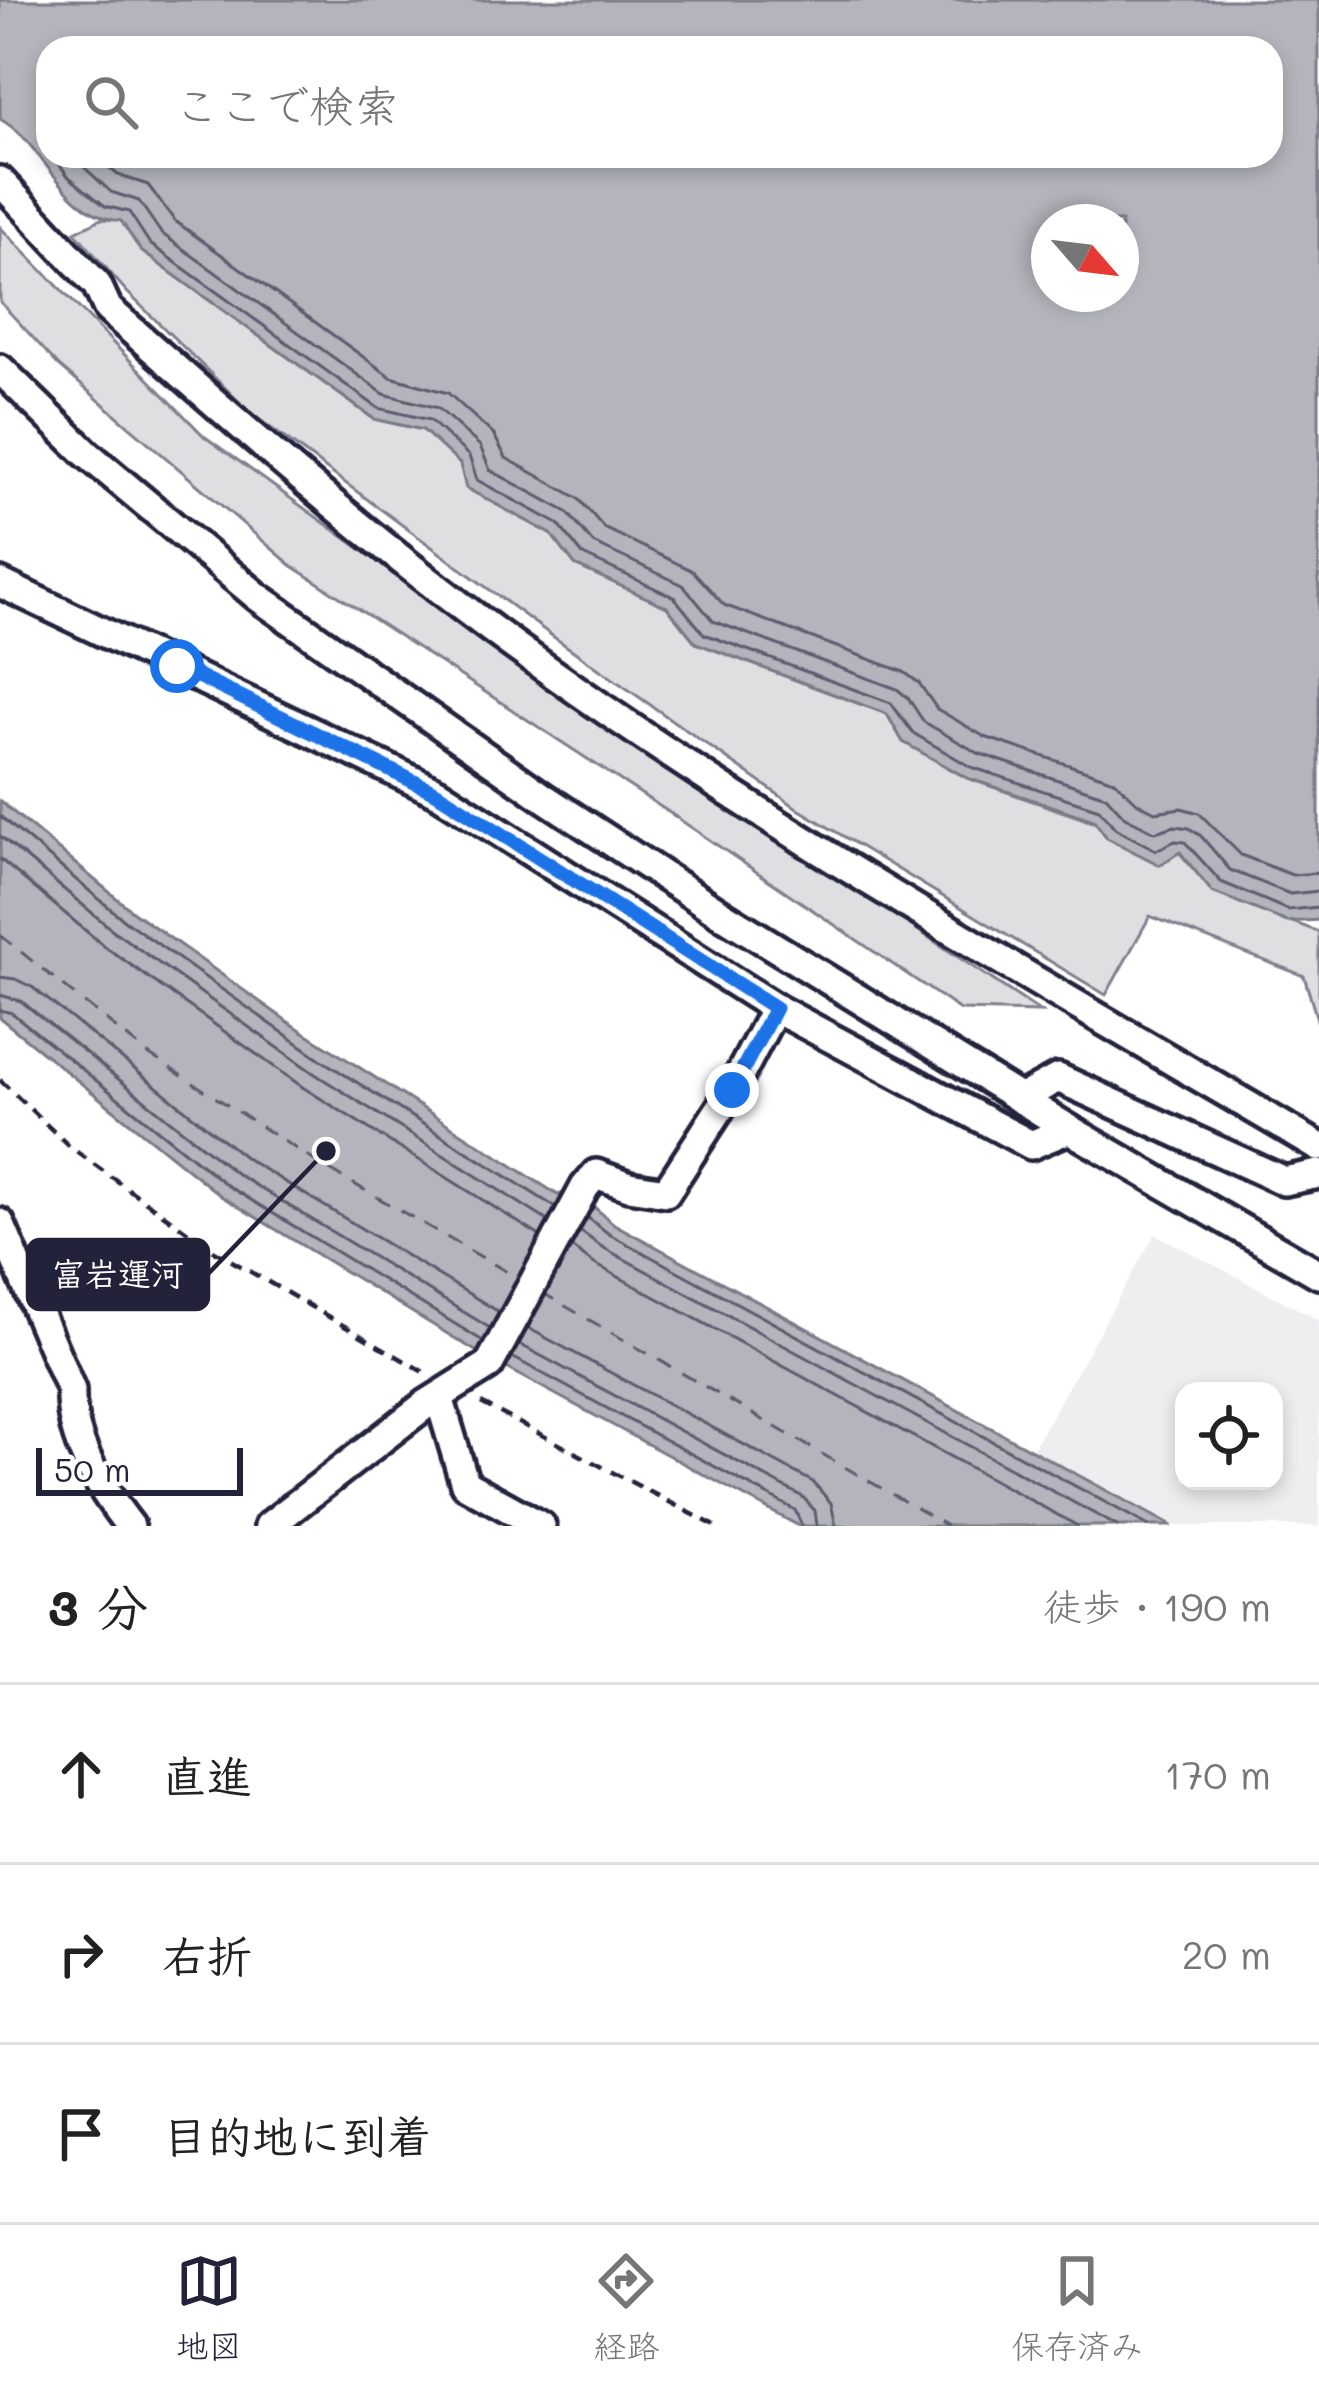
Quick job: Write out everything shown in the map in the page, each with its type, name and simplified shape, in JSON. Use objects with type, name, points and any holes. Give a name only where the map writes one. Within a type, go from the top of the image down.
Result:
[{"type":"street","points":[[0,181],[97,285],[107,309],[320,497],[512,644],[797,838],[1319,1147]]},
{"type":"street","points":[[0,369],[86,453],[258,597],[543,797],[1020,1099],[1319,1274]]},
{"type":"street","points":[[0,583],[437,793],[775,1008],[1031,1145],[1069,1129]]},
{"type":"street","points":[[269,1526],[489,1365],[596,1174],[666,1192],[732,1090],[775,1008]]},
{"type":"street","points":[[1020,1099],[1058,1078],[1284,1181],[1319,1174]]},
{"type":"street","points":[[0,1223],[71,1390],[70,1418],[104,1493],[130,1526]]},
{"type":"street","points":[[446,1393],[466,1484],[541,1526]]},
{"type":"path","points":[[0,1080],[70,1147],[213,1250],[446,1393],[715,1526]]},
{"type":"shaded area","points":[[101,219],[121,220],[141,251],[374,419],[423,430],[460,464],[466,488],[551,534],[575,565],[667,607],[696,643],[887,714],[903,742],[967,778],[1179,852],[1213,892],[1319,932],[1319,1026],[1304,976],[1150,916],[1106,995],[800,810],[555,638],[252,414],[126,291],[75,232]]},
{"type":"shaded area","points":[[0,227],[204,436],[556,690],[1041,1012],[960,1010],[291,565],[59,366],[0,302]]},
{"type":"shaded area","points":[[1155,1234],[1319,1320],[1319,1526],[1172,1526],[1032,1450]]},
{"type":"water","points":[[0,0],[1319,0],[1319,920],[1287,922],[1212,892],[1180,852],[1160,865],[1107,838],[1094,820],[967,778],[903,742],[887,714],[696,643],[667,607],[575,565],[551,534],[466,488],[460,464],[423,430],[374,419],[141,251],[121,221],[84,206],[49,168],[1283,168],[1283,36],[36,36],[36,152],[0,119]]},
{"type":"water","points":[[0,801],[132,911],[287,1021],[558,1195],[574,1190],[614,1224],[1172,1526],[799,1526],[479,1353],[221,1196],[0,1018]]},
{"type":"ferry route","points":[[0,935],[148,1054],[321,1165],[523,1281]]},
{"type":"ferry route","points":[[541,1292],[947,1526]]},
{"type":"place","name":"富岩運河","points":[[326,1151]]},
{"type":"route","points":[[177,666],[437,793],[775,1008],[732,1090]]}]
